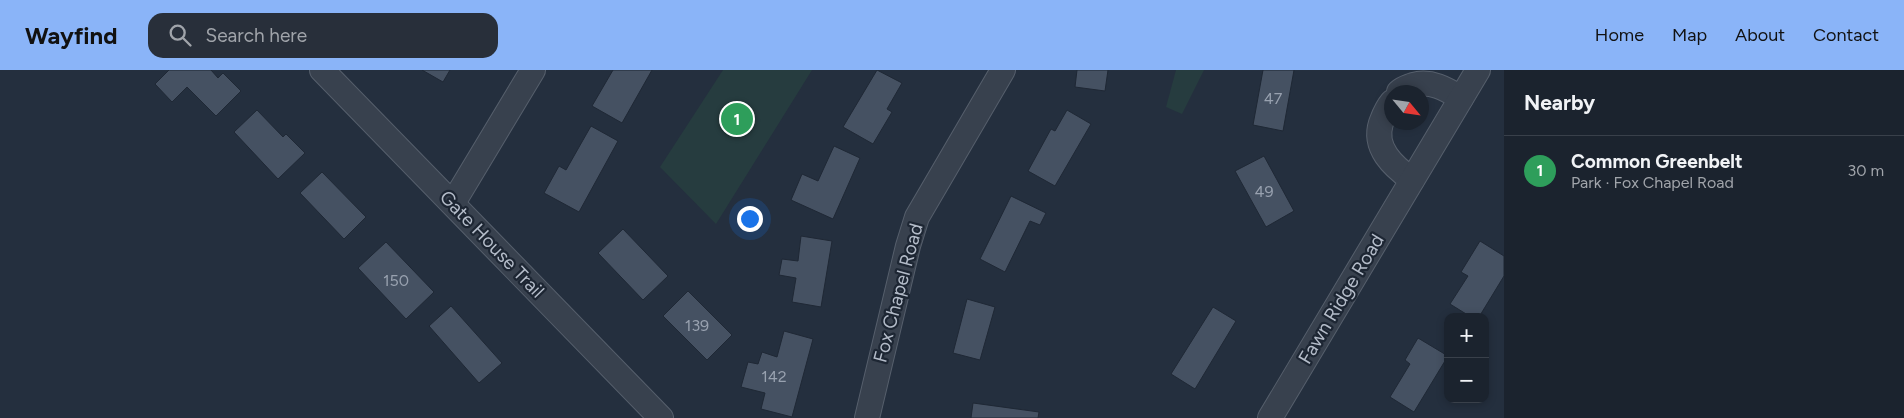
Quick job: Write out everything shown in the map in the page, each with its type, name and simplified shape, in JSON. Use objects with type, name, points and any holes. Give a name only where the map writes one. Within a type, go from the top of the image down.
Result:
[{"type":"street","name":"Gate House Trail","points":[[322,70],[661,418]]},
{"type":"street","points":[[453,203],[533,70]]},
{"type":"street","name":"Fox Chapel Road","points":[[867,418],[908,246],[917,218],[1003,70]]},
{"type":"street","name":"Fawn Ridge Road","points":[[1270,418],[1478,70]]},
{"type":"street","points":[[1414,85],[1423,82],[1441,86],[1461,98]]},
{"type":"street","points":[[1384,114],[1378,132],[1384,152],[1396,168],[1412,180]]},
{"type":"green space","points":[[723,70],[812,70],[716,224],[660,167]]},
{"type":"green space","points":[[1176,70],[1204,70],[1182,114],[1166,107]]},
{"type":"building","points":[[169,70],[211,70],[218,78],[223,73],[241,91],[216,116],[187,87],[172,102],[155,84]]},
{"type":"building","points":[[422,70],[450,70],[443,82]]},
{"type":"building","points":[[613,70],[652,70],[622,123],[592,106]]},
{"type":"building","points":[[877,70],[902,83],[887,109],[892,112],[873,144],[843,127]]},
{"type":"building","points":[[1077,70],[1108,70],[1105,91],[1075,87]]},
{"type":"building","points":[[1263,70],[1294,70],[1283,131],[1253,125]]},
{"type":"building","points":[[257,110],[283,137],[286,134],[305,153],[278,179],[234,132]]},
{"type":"building","points":[[1067,110],[1091,124],[1055,186],[1028,171],[1051,129],[1055,131]]},
{"type":"building","points":[[591,126],[618,141],[579,212],[544,193],[559,166],[566,170]]},
{"type":"building","points":[[834,146],[860,158],[833,219],[791,200],[802,174],[818,181]]},
{"type":"building","points":[[1264,156],[1294,211],[1266,227],[1235,171]]},
{"type":"building","points":[[322,172],[366,217],[344,239],[300,193]]},
{"type":"building","points":[[1011,196],[1046,213],[1040,225],[1030,221],[1005,272],[980,259]]},
{"type":"building","points":[[623,229],[668,276],[643,300],[598,253]]},
{"type":"building","points":[[801,236],[832,241],[821,307],[792,302],[796,278],[779,275],[782,259],[798,261]]},
{"type":"building","points":[[1480,241],[1504,256],[1504,276],[1481,313],[1465,313],[1450,304],[1468,276],[1461,272]]},
{"type":"building","points":[[386,242],[434,292],[406,319],[358,268]]},
{"type":"building","points":[[688,291],[732,335],[707,360],[663,316]]},
{"type":"building","points":[[967,299],[995,307],[980,360],[953,353]]},
{"type":"building","points":[[451,306],[502,363],[479,383],[429,326]]},
{"type":"building","points":[[1213,307],[1236,321],[1195,389],[1171,374]]},
{"type":"building","points":[[784,331],[813,339],[792,417],[761,409],[765,393],[741,387],[748,362],[758,364],[762,352],[777,357]]},
{"type":"building","points":[[1418,338],[1444,354],[1444,363],[1414,412],[1390,397],[1410,364],[1405,360]]},
{"type":"building","points":[[973,403],[1039,412],[1038,418],[971,418]]},
{"type":"place","name":"Common Greenbelt","points":[[737,119]]}]
